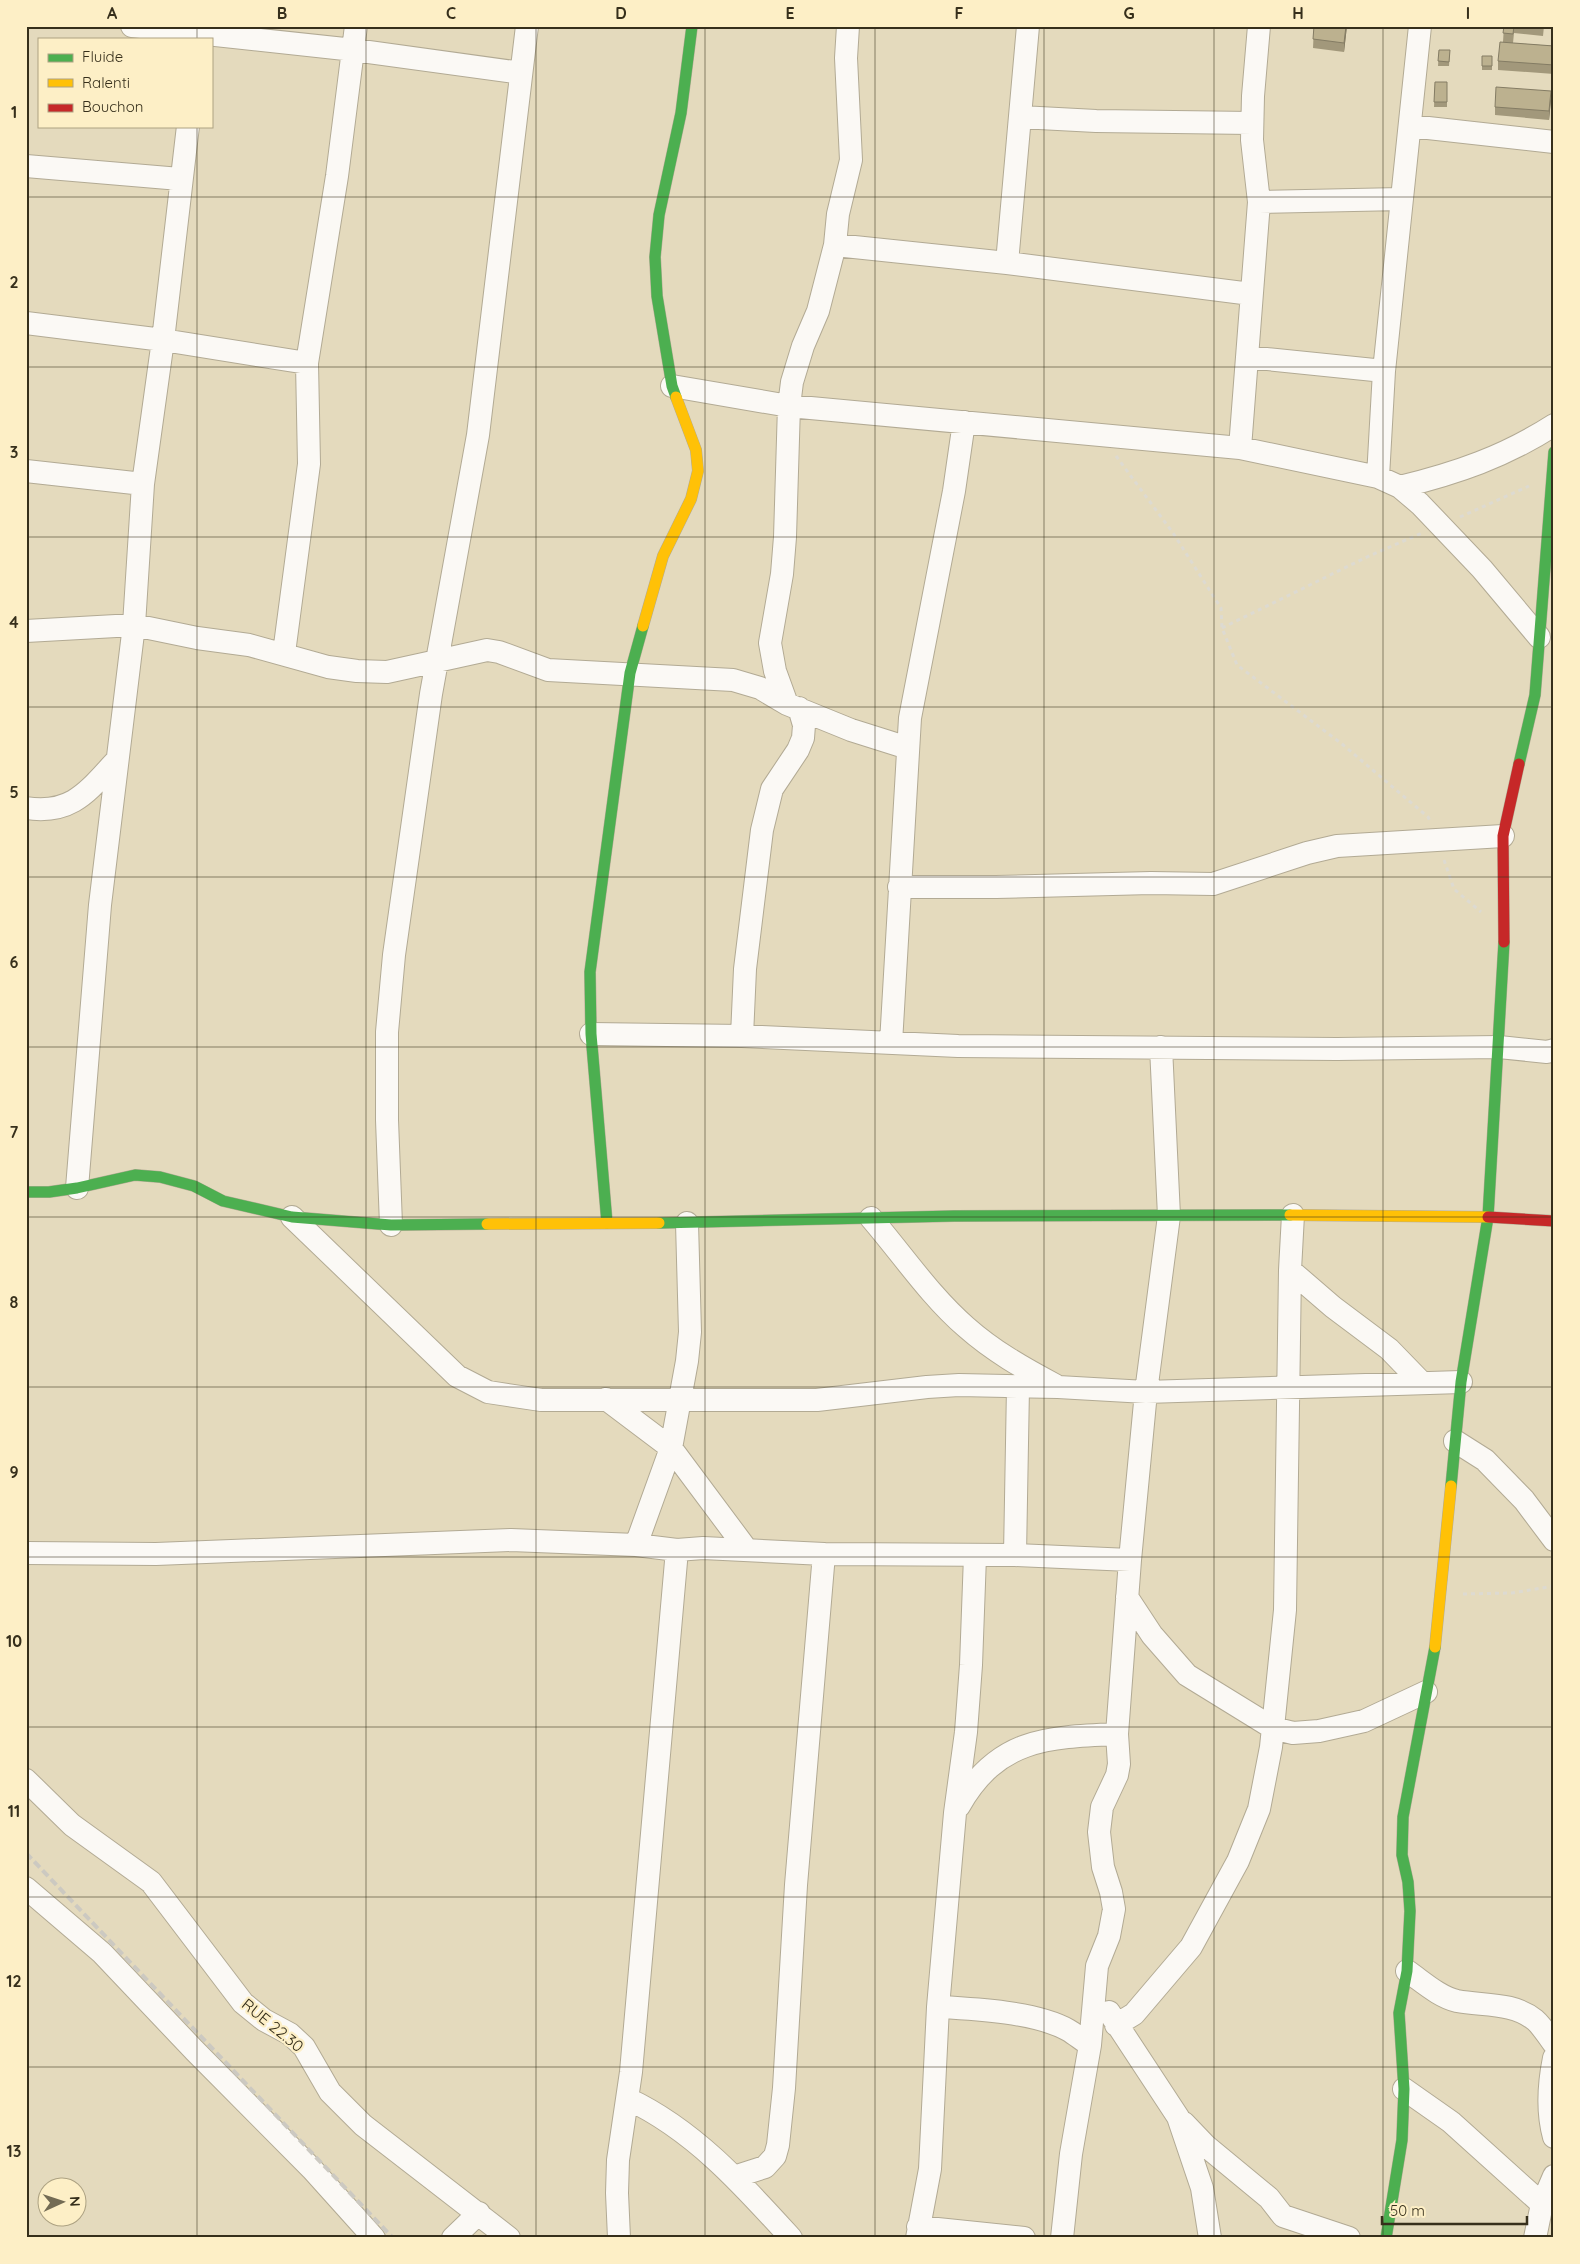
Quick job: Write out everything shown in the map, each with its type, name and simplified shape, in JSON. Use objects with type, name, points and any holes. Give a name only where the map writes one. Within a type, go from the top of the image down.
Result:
[{"type":"street","points":[[132,26],[354,50],[520,73]]},
{"type":"street","points":[[284,653],[309,464],[307,363],[337,176],[356,26]]},
{"type":"street","points":[[391,1225],[386,1120],[387,1032],[394,955],[431,694],[478,435],[527,26]]},
{"type":"street","points":[[607,1223],[591,1034],[590,972],[630,673],[664,556],[691,499],[698,471],[696,450],[672,386],[656,296],[655,257],[659,215],[681,113],[692,26]]},
{"type":"street","points":[[742,1036],[744,969],[762,830],[772,789],[798,750],[803,738],[804,725],[775,671],[770,644],[782,574],[789,406],[792,382],[803,346],[818,311],[835,245],[838,214],[850,160],[846,58],[848,26]]},
{"type":"street","points":[[1007,263],[1028,26]]},
{"type":"street","points":[[1240,448],[1258,202],[1252,123],[1259,26]]},
{"type":"street","points":[[1378,477],[1384,371],[1420,26]]},
{"type":"street","points":[[1020,117],[1252,123]]},
{"type":"street","points":[[1410,126],[1554,142]]},
{"type":"street","points":[[76,1188],[94,969],[116,761],[134,625],[143,484],[163,340],[180,179],[188,128]]},
{"type":"street","points":[[26,166],[180,179]]},
{"type":"street","points":[[1258,202],[1401,199]]},
{"type":"street","points":[[835,245],[1007,263],[1251,294]]},
{"type":"street","points":[[26,323],[163,340],[307,363]]},
{"type":"street","points":[[1247,357],[1384,371]]},
{"type":"street","points":[[672,386],[789,406],[1240,448],[1378,477],[1400,487],[1440,525],[1482,569],[1539,637]]},
{"type":"street","points":[[891,1043],[910,718],[954,491],[964,422]]},
{"type":"street","points":[[1400,487],[1454,473],[1525,444],[1554,425]]},
{"type":"street","points":[[1386,2238],[1402,2140],[1404,2089],[1399,2013],[1407,1971],[1410,1911],[1408,1882],[1402,1855],[1403,1817],[1434,1654],[1461,1382],[1488,1218],[1505,932],[1503,836],[1535,695],[1539,637],[1549,558],[1554,452]]},
{"type":"street","points":[[26,471],[143,484]]},
{"type":"street","points":[[26,631],[134,625],[197,638],[250,645],[284,653],[328,667],[357,671],[387,672],[487,650],[499,652],[548,670],[630,673],[746,683],[760,688],[793,706],[851,730],[908,748]]},
{"type":"street","points":[[26,808],[60,807],[73,802],[87,792],[116,761]]},
{"type":"street","points":[[899,887],[996,887],[1151,883],[1213,884],[1307,853],[1337,846],[1503,836]]},
{"type":"street","points":[[591,1034],[742,1036],[958,1046],[1499,1047],[1547,1052],[1554,1050]]},
{"type":"street","points":[[1062,2238],[1069,2164],[1090,2045],[1097,1966],[1109,1936],[1114,1909],[1103,1867],[1099,1832],[1102,1807],[1117,1775],[1119,1764],[1117,1734],[1130,1560],[1146,1392],[1169,1216],[1162,1047]]},
{"type":"street","points":[[26,1192],[49,1192],[76,1188],[135,1175],[160,1177],[194,1186],[223,1201],[292,1217],[391,1225],[686,1223],[954,1216],[1293,1215],[1554,1221]]},
{"type":"street","points":[[1116,2025],[1134,2014],[1191,1947],[1238,1861],[1259,1809],[1273,1728],[1285,1610],[1290,1387],[1290,1270],[1293,1215]]},
{"type":"street","points":[[292,1217],[457,1376],[488,1392],[541,1400],[817,1400],[927,1387],[1058,1386],[1146,1392],[1461,1382]]},
{"type":"street","points":[[871,1218],[965,1327],[1013,1363],[1058,1386]]},
{"type":"street","points":[[636,1545],[671,1448],[680,1399],[690,1332],[686,1223]]},
{"type":"street","points":[[1290,1270],[1333,1307],[1389,1349],[1422,1383]]},
{"type":"street","points":[[1015,1555],[1018,1387]]},
{"type":"street","points":[[606,1400],[671,1448],[747,1550]]},
{"type":"street","points":[[1455,1441],[1485,1460],[1524,1500],[1554,1540]]},
{"type":"street","points":[[26,1553],[156,1554],[511,1540],[636,1545],[677,1550],[747,1550],[824,1554],[1015,1555],[1130,1560]]},
{"type":"street","points":[[619,2238],[618,2160],[628,2099],[677,1550]]},
{"type":"street","points":[[734,2177],[765,2167],[775,2156],[778,2145],[784,2088],[796,1885],[824,1554]]},
{"type":"street","points":[[975,1556],[966,1732],[955,1814],[938,2007],[930,2169],[918,2232],[1024,2238]]},
{"type":"street","points":[[1127,1597],[1152,1636],[1187,1675],[1273,1728],[1294,1733],[1319,1731],[1364,1721],[1426,1692]]},
{"type":"street","points":[[955,1814],[971,1785],[984,1771],[1003,1756],[1020,1747],[1059,1739],[1117,1734]]},
{"type":"street","name":"RUE 22.30","points":[[26,1780],[72,1825],[151,1882],[243,2003],[264,2020],[290,2034],[304,2047],[330,2092],[363,2125],[456,2198],[480,2213],[509,2238]]},
{"type":"street","points":[[26,1888],[102,1953],[194,2050],[312,2169],[374,2238]]},
{"type":"street","points":[[1407,1971],[1436,1991],[1455,2000],[1511,2008],[1524,2012],[1536,2021],[1554,2044]]},
{"type":"street","points":[[1095,1987],[1116,2025],[1178,2117],[1206,2146],[1269,2198],[1283,2216],[1349,2238]]},
{"type":"street","points":[[938,2007],[993,2012],[1054,2024],[1068,2030],[1090,2045]]},
{"type":"street","points":[[1554,2058],[1550,2075],[1550,2124],[1554,2137]]},
{"type":"street","points":[[1404,2089],[1451,2122],[1542,2204]]},
{"type":"street","points":[[628,2099],[668,2120],[734,2177],[791,2238]]},
{"type":"street","points":[[1178,2117],[1202,2188],[1210,2238]]},
{"type":"street","points":[[1541,2232],[1542,2204],[1554,2176]]},
{"type":"street","points":[[453,2238],[480,2213]]},
{"type":"path","points":[[1099,434],[1173,533],[1221,608],[1222,628],[1236,666],[1342,744],[1428,817],[1454,889],[1505,932]]},
{"type":"path","points":[[1222,628],[1369,556],[1553,476]]},
{"type":"path","points":[[1440,1593],[1512,1593],[1554,1586]]},
{"type":"building","points":[[1314,26],[1346,26],[1344,43],[1313,39]]},
{"type":"building","points":[[1504,26],[1514,26],[1513,34],[1503,33]]},
{"type":"building","points":[[1500,42],[1554,46],[1554,65],[1498,61]]},
{"type":"building","points":[[1439,50],[1450,50],[1449,62],[1438,61]]},
{"type":"building","points":[[1482,56],[1492,56],[1492,66],[1482,66]]},
{"type":"building","points":[[1435,82],[1447,82],[1447,102],[1434,102]]},
{"type":"building","points":[[1496,87],[1551,91],[1549,111],[1495,107]]},
{"type":"railway","points":[[26,1853],[393,2238]]},
{"type":"traffic: fast","points":[[676,397],[672,386],[657,296],[655,257],[659,215],[681,113],[692,26]]},
{"type":"traffic: fast","points":[[1519,764],[1535,695],[1554,452]]},
{"type":"traffic: fast","points":[[607,1223],[591,1034],[590,972],[630,673],[643,626]]},
{"type":"traffic: fast","points":[[1451,1486],[1461,1382],[1488,1217],[1504,942]]},
{"type":"traffic: fast","points":[[26,1192],[49,1192],[77,1188],[135,1175],[160,1177],[194,1186],[223,1201],[292,1217],[391,1225],[487,1224]]},
{"type":"traffic: fast","points":[[659,1223],[954,1216],[1290,1215]]},
{"type":"traffic: fast","points":[[1386,2238],[1402,2140],[1404,2089],[1399,2013],[1407,1971],[1410,1911],[1408,1882],[1402,1855],[1403,1817],[1435,1647]]},
{"type":"traffic: slow","points":[[643,626],[663,556],[691,499],[698,471],[696,450],[676,397]]},
{"type":"traffic: slow","points":[[1290,1215],[1488,1217]]},
{"type":"traffic: slow","points":[[487,1224],[659,1223]]},
{"type":"traffic: slow","points":[[1435,1647],[1451,1486]]},
{"type":"traffic: jam","points":[[1504,942],[1503,836],[1519,764]]},
{"type":"traffic: jam","points":[[1488,1217],[1554,1221]]}]
